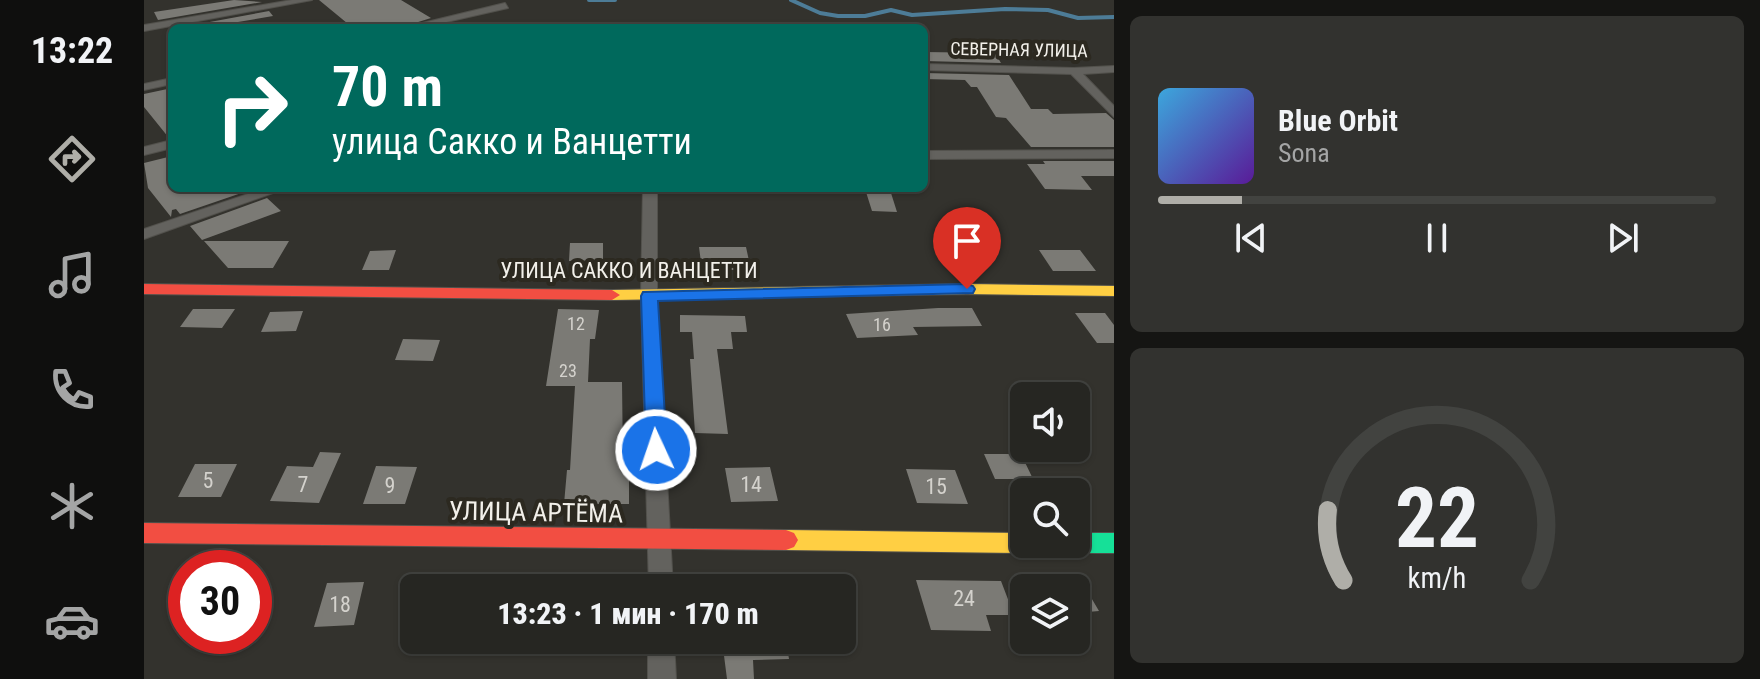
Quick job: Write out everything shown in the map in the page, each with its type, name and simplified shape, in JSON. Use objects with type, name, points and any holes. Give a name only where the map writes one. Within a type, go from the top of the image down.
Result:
[{"type":"street","points":[[144,28],[308,0]]},
{"type":"street","points":[[425,24],[505,6]]},
{"type":"street","name":"СЕВЕРНАЯ УЛИЦА","points":[[928,67],[1074,71],[1114,69]]},
{"type":"street","points":[[1074,71],[1114,113]]},
{"type":"street","points":[[144,87],[168,82]]},
{"type":"street","points":[[144,151],[168,145]]},
{"type":"street","points":[[928,155],[1114,154]]},
{"type":"street","points":[[144,234],[268,192]]},
{"type":"street","points":[[650,192],[649,296],[661,574]]},
{"type":"street","name":"УЛИЦА САККО И ВАНЦЕТТИ","points":[[144,289],[649,296],[967,289],[1114,291]]},
{"type":"street","name":"УЛИЦА АРТЁМА","points":[[144,533],[1010,543]]},
{"type":"street","points":[[1090,543],[1114,543]]},
{"type":"street","points":[[661,654],[662,679]]},
{"type":"building","points":[[234,0],[262,2],[158,20],[154,12]]},
{"type":"building","points":[[319,0],[401,0],[431,18],[412,24],[348,24]]},
{"type":"building","points":[[269,11],[273,16],[226,24],[199,24]]},
{"type":"building","points":[[928,52],[995,53],[1001,63],[928,61]]},
{"type":"building","points":[[928,73],[1009,75],[1031,109],[1048,109],[1053,114],[1106,113],[1114,120],[1114,147],[1031,147],[1006,118],[996,117],[977,87],[971,87],[965,80],[928,79]]},
{"type":"building","points":[[168,89],[168,137],[144,107],[144,94]]},
{"type":"building","points":[[168,157],[168,192],[244,192],[180,214],[176,209],[172,210],[171,217],[148,188],[144,163]]},
{"type":"building","points":[[1043,161],[1114,161],[1114,176],[1081,176],[1092,190],[1045,189],[1027,164],[1045,164]]},
{"type":"building","points":[[866,192],[891,193],[897,212],[872,211]]},
{"type":"building","points":[[267,198],[281,211],[202,240],[190,226]]},
{"type":"building","points":[[204,241],[289,241],[273,268],[228,268]]},
{"type":"building","points":[[570,243],[603,243],[603,260],[569,261]]},
{"type":"building","points":[[699,247],[746,247],[751,270],[702,270]]},
{"type":"building","points":[[396,250],[389,270],[362,270],[370,251]]},
{"type":"building","points":[[1039,250],[1080,250],[1096,271],[1053,271]]},
{"type":"building","points":[[972,308],[982,326],[913,327],[918,335],[857,338],[846,314]]},
{"type":"building","points":[[193,309],[235,309],[222,328],[180,327]]},
{"type":"building","points":[[558,309],[599,310],[595,339],[590,339],[588,382],[622,382],[623,463],[629,463],[629,504],[564,504],[567,470],[570,470],[575,386],[546,386]]},
{"type":"building","points":[[303,311],[296,331],[261,332],[270,312]]},
{"type":"building","points":[[1075,313],[1105,313],[1114,325],[1114,343],[1097,343]]},
{"type":"building","points":[[680,315],[745,316],[747,332],[731,332],[733,349],[717,349],[728,434],[695,433],[690,359],[694,359],[692,332],[680,332]]},
{"type":"building","points":[[403,339],[440,340],[433,361],[395,360]]},
{"type":"building","points":[[320,452],[341,453],[319,503],[270,501],[287,466],[313,467]]},
{"type":"building","points":[[984,454],[1010,454],[1010,462],[1025,462],[1033,478],[1010,478],[995,479]]},
{"type":"building","points":[[195,464],[237,464],[221,497],[178,497]]},
{"type":"building","points":[[376,466],[417,467],[405,504],[363,504]]},
{"type":"building","points":[[770,467],[778,501],[731,502],[725,468]]},
{"type":"building","points":[[906,469],[955,470],[968,504],[917,503]]},
{"type":"building","points":[[916,580],[1001,581],[1010,605],[1010,615],[986,615],[991,631],[931,630]]},
{"type":"building","points":[[364,582],[354,625],[314,627],[327,583]]},
{"type":"building","points":[[1090,596],[1099,611],[1090,612]]},
{"type":"building","points":[[724,654],[788,654],[789,659],[753,660],[754,679],[727,679]]},
{"type":"waterway","points":[[589,0],[615,0]]},
{"type":"waterway","points":[[791,0],[820,13],[838,16],[865,16],[891,10],[912,15],[1005,9],[1048,10],[1078,18],[1114,17]]},
{"type":"traffic: fast","points":[[1090,543],[1114,543]]},
{"type":"traffic: slow","points":[[612,295],[967,289],[1114,291]]},
{"type":"traffic: slow","points":[[786,540],[1010,543]]},
{"type":"traffic: jam","points":[[144,289],[612,295]]},
{"type":"traffic: jam","points":[[144,533],[786,540]]},
{"type":"route","points":[[656,450],[649,296],[967,289]]}]
